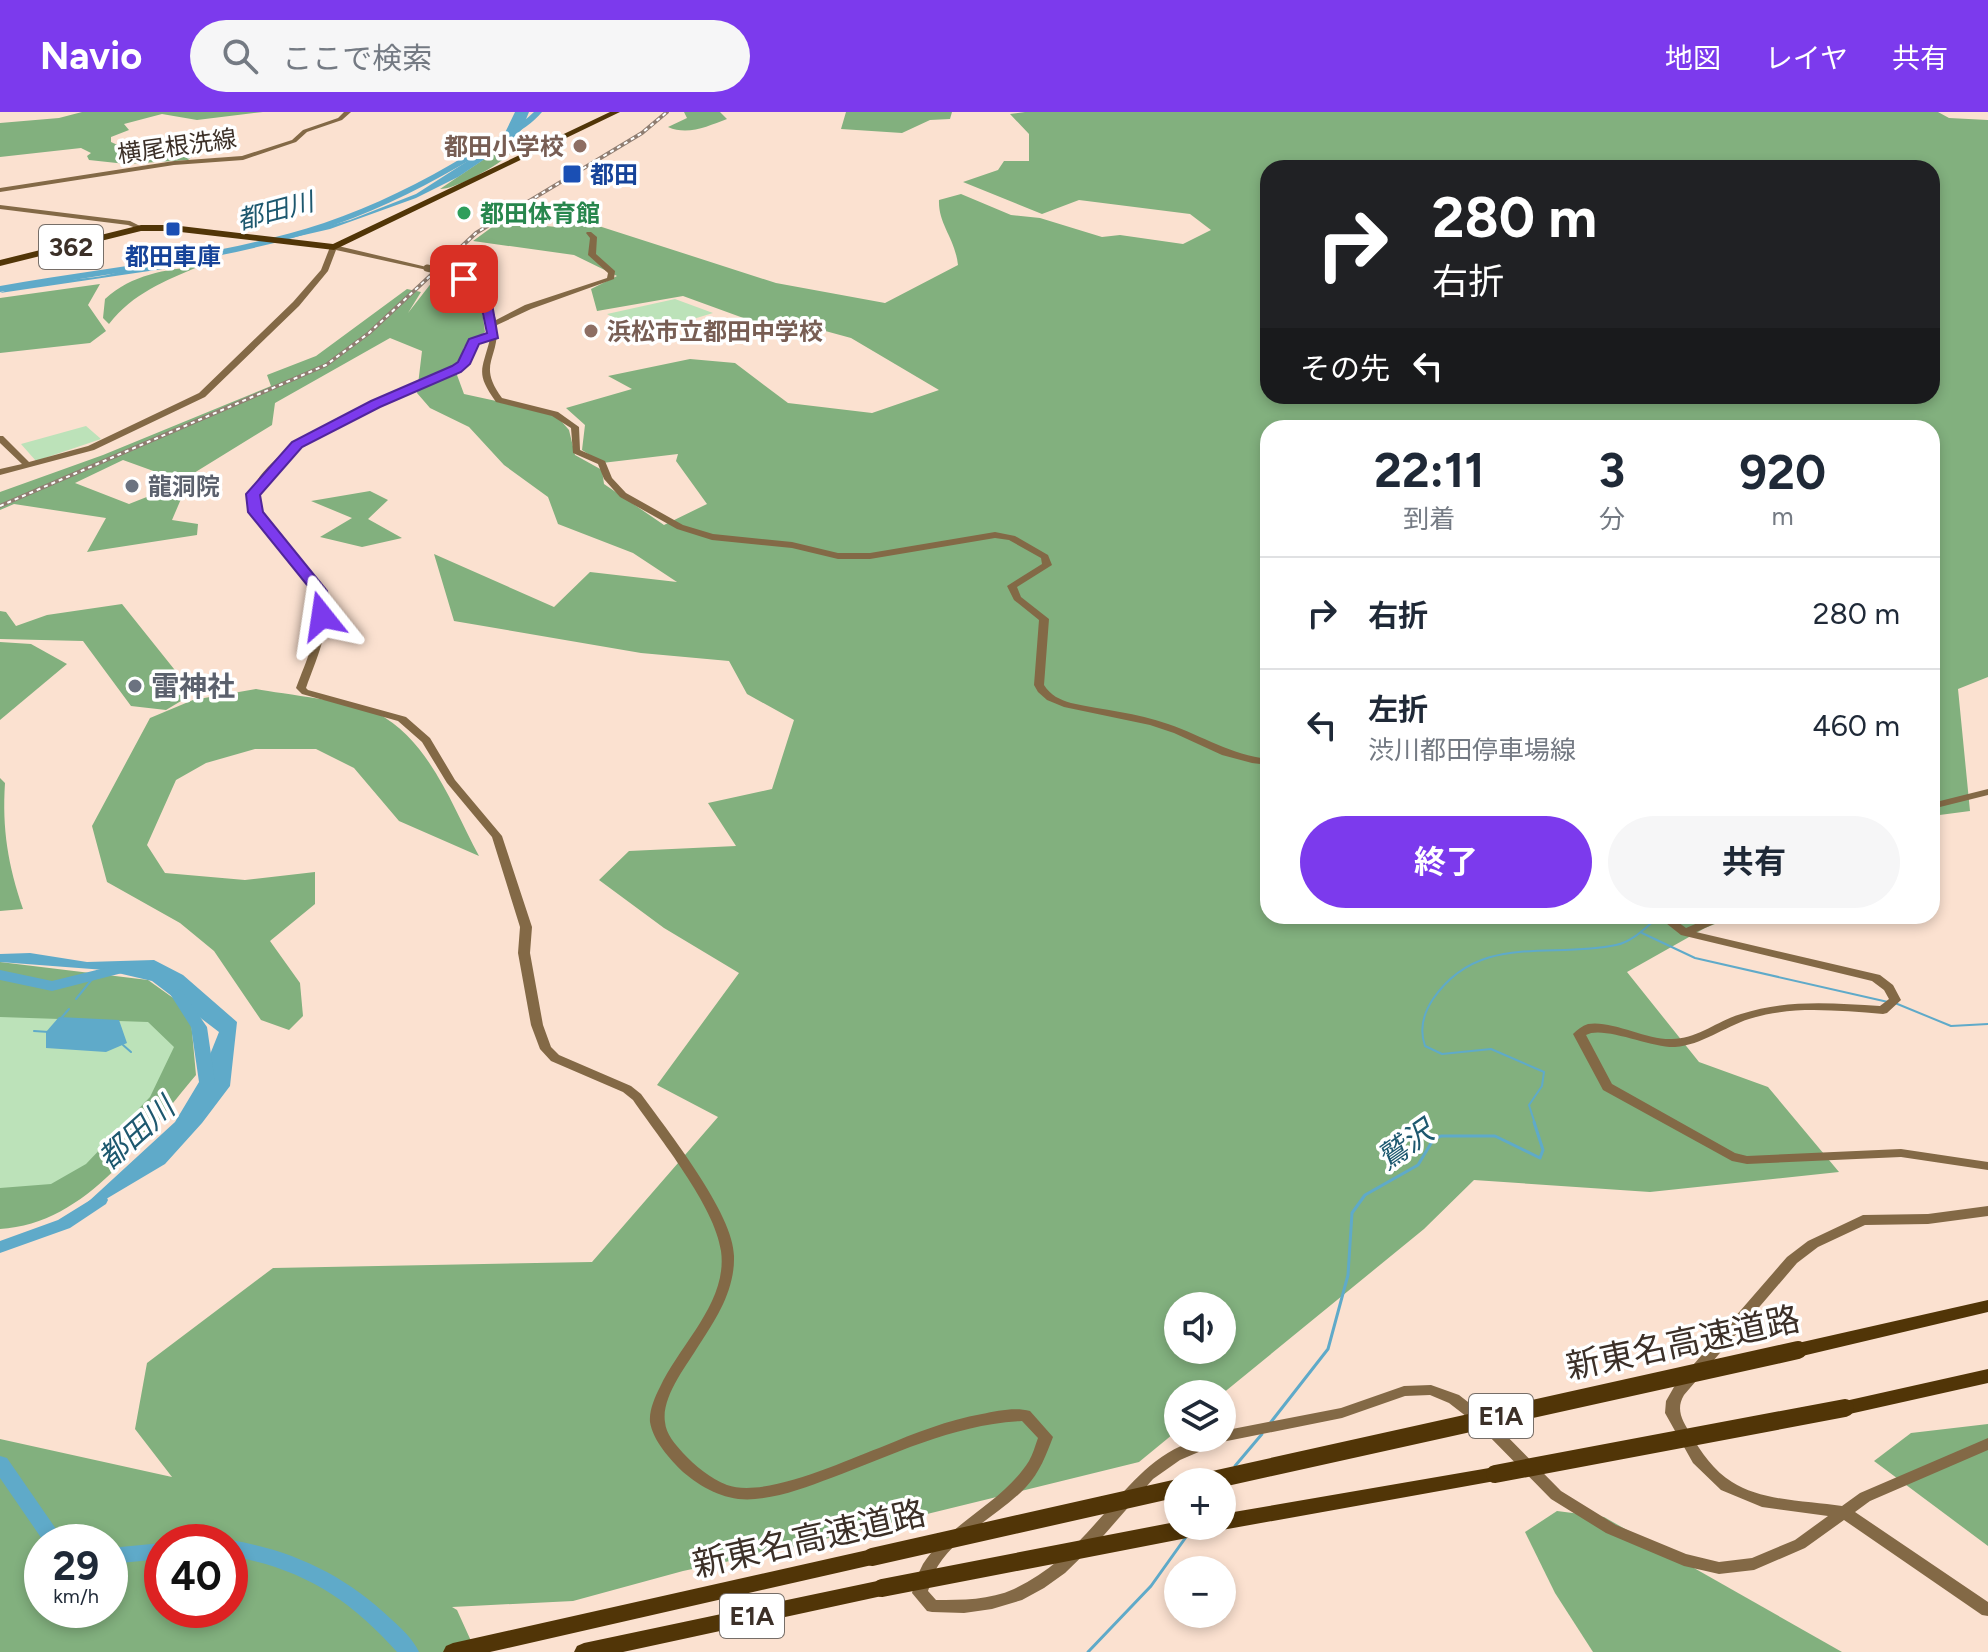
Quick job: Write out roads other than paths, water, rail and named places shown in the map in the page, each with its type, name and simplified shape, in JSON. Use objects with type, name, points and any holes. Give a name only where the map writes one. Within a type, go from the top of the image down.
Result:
[{"type":"highway","points":[[334,247],[616,112]]},
{"type":"highway","name":"362","points":[[0,263],[141,228],[334,247]]},
{"type":"highway","name":"新東名高速道路","points":[[1236,1475],[1988,1306]]},
{"type":"highway","name":"E1A","points":[[1236,1520],[1845,1408],[1988,1376]]},
{"type":"highway","name":"新東名高速道路","points":[[453,1652],[1164,1491]]},
{"type":"highway","name":"新東名高速道路","points":[[584,1652],[882,1588],[1164,1533]]},
{"type":"street","name":"横尾根洗線","points":[[0,190],[174,163],[243,158],[294,141],[305,131],[340,119],[348,112]]},
{"type":"street","points":[[0,207],[130,223],[141,228]]},
{"type":"street","points":[[589,233],[594,237],[592,255],[612,273],[610,279],[517,311],[473,341],[464,364],[457,369],[376,404],[297,445],[261,482],[252,504],[282,549],[310,576],[320,591],[319,634],[301,688],[305,692],[391,714],[402,719],[426,740],[451,781],[497,836],[503,850],[526,927],[524,953],[537,1025],[546,1049],[555,1058],[637,1097],[717,1216],[728,1254],[726,1273],[697,1342],[661,1397],[657,1419],[661,1432],[679,1459],[704,1481],[725,1491],[747,1495],[795,1485],[981,1417],[1025,1415],[1046,1437],[1042,1459],[1015,1490],[947,1547],[921,1582],[920,1593],[932,1606],[962,1609],[1005,1601],[1038,1586],[1068,1565],[1152,1471],[1184,1452]]},
{"type":"street","points":[[0,472],[108,441],[202,395],[296,304],[324,271],[334,247],[359,251],[443,272],[475,286],[485,298],[493,330],[485,371],[488,384],[499,400],[545,410],[575,427],[576,451],[602,463],[608,479],[623,495],[669,520],[712,537],[792,545],[838,556],[911,550],[972,537],[1012,538],[1045,557],[1047,565],[1012,586],[1017,598],[1044,619],[1039,685],[1042,692],[1079,708],[1161,724],[1218,753],[1260,762]]},
{"type":"street","points":[[0,438],[28,465]]},
{"type":"street","points":[[1940,804],[1988,792]]},
{"type":"street","points":[[1673,924],[1685,933],[1876,978],[1889,988],[1895,1000],[1883,1010],[1806,1004],[1778,1008],[1741,1018],[1694,1040],[1673,1043],[1589,1028],[1579,1034],[1607,1087],[1732,1157],[1747,1160],[1901,1153],[1988,1166]]},
{"type":"street","points":[[1685,933],[1705,924]]},
{"type":"street","points":[[1988,1211],[1928,1219],[1863,1220],[1813,1244],[1792,1260],[1673,1401],[1672,1413],[1698,1459],[1726,1486],[1762,1501],[1843,1512],[1988,1610]]},
{"type":"street","points":[[1236,1434],[1342,1413],[1404,1391],[1431,1390],[1454,1399],[1485,1423],[1556,1495],[1611,1529],[1684,1560],[1719,1568],[1754,1564],[1800,1544],[1865,1497],[1988,1444]]},
{"type":"water","points":[[515,112],[529,112],[522,129],[510,142],[458,177],[416,198],[330,229],[196,260],[183,266],[0,293],[25,285],[94,277],[169,263],[289,237],[350,220],[416,194],[502,139]]},
{"type":"water","points":[[30,953],[87,962],[154,960],[183,975],[237,1022],[230,1086],[202,1123],[165,1164],[64,1224],[175,1122],[199,1082],[219,1032],[152,981],[105,970],[0,962],[0,954]]},
{"type":"water","points":[[59,1017],[119,1020],[127,1043],[106,1052],[46,1048],[46,1032]]},
{"type":"waterway","name":"都田川","points":[[0,289],[230,250],[328,224],[394,198],[436,176],[518,129],[538,112]]},
{"type":"waterway","name":"鷲沢","points":[[1535,1124],[1529,1105],[1542,1086],[1544,1072],[1491,1049],[1442,1054],[1425,1046],[1424,1016],[1433,999],[1451,978],[1472,964],[1493,956],[1616,945],[1633,938],[1650,924]]},
{"type":"waterway","points":[[1642,933],[1695,958],[1888,1002]]},
{"type":"waterway","name":"都田川","points":[[0,975],[52,986],[129,967]]},
{"type":"waterway","points":[[76,999],[93,978]]},
{"type":"waterway","name":"都田川","points":[[177,994],[199,1027],[207,1082]]},
{"type":"waterway","points":[[1895,1003],[1951,1026],[1988,1024]]},
{"type":"waterway","points":[[62,1017],[69,1009]]},
{"type":"waterway","points":[[34,1031],[49,1032]]},
{"type":"waterway","points":[[123,1045],[131,1052]]},
{"type":"waterway","name":"鷲沢","points":[[1271,1422],[1328,1349],[1348,1275],[1352,1213],[1365,1195],[1418,1165],[1433,1140],[1441,1136],[1495,1136],[1540,1158],[1543,1150],[1534,1122]]},
{"type":"waterway","name":"都田川","points":[[0,1247],[64,1224],[100,1200]]},
{"type":"waterway","name":"鷲沢","points":[[1235,1466],[1262,1434]]},
{"type":"waterway","name":"都田川","points":[[0,1463],[42,1524]]},
{"type":"waterway","name":"鷲沢","points":[[1088,1652],[1151,1586],[1184,1540]]},
{"type":"waterway","name":"都田川","points":[[248,1551],[307,1569],[330,1582],[372,1613],[409,1652]]},
{"type":"waterway","name":"都田川","points":[[128,1554],[144,1553]]},
{"type":"railway","points":[[0,506],[326,365],[369,333],[476,233],[642,133],[667,112]]},
{"type":"place","name":"都田小学校","points":[[580,146]]},
{"type":"place","name":"都田","points":[[572,174]]},
{"type":"place","name":"都田体育館","points":[[464,213]]},
{"type":"place","name":"都田車庫","points":[[173,229]]},
{"type":"place","name":"浜松市立都田中学校","points":[[591,331]]},
{"type":"place","name":"龍洞院","points":[[132,486]]},
{"type":"place","name":"雷神社","points":[[135,686]]}]
